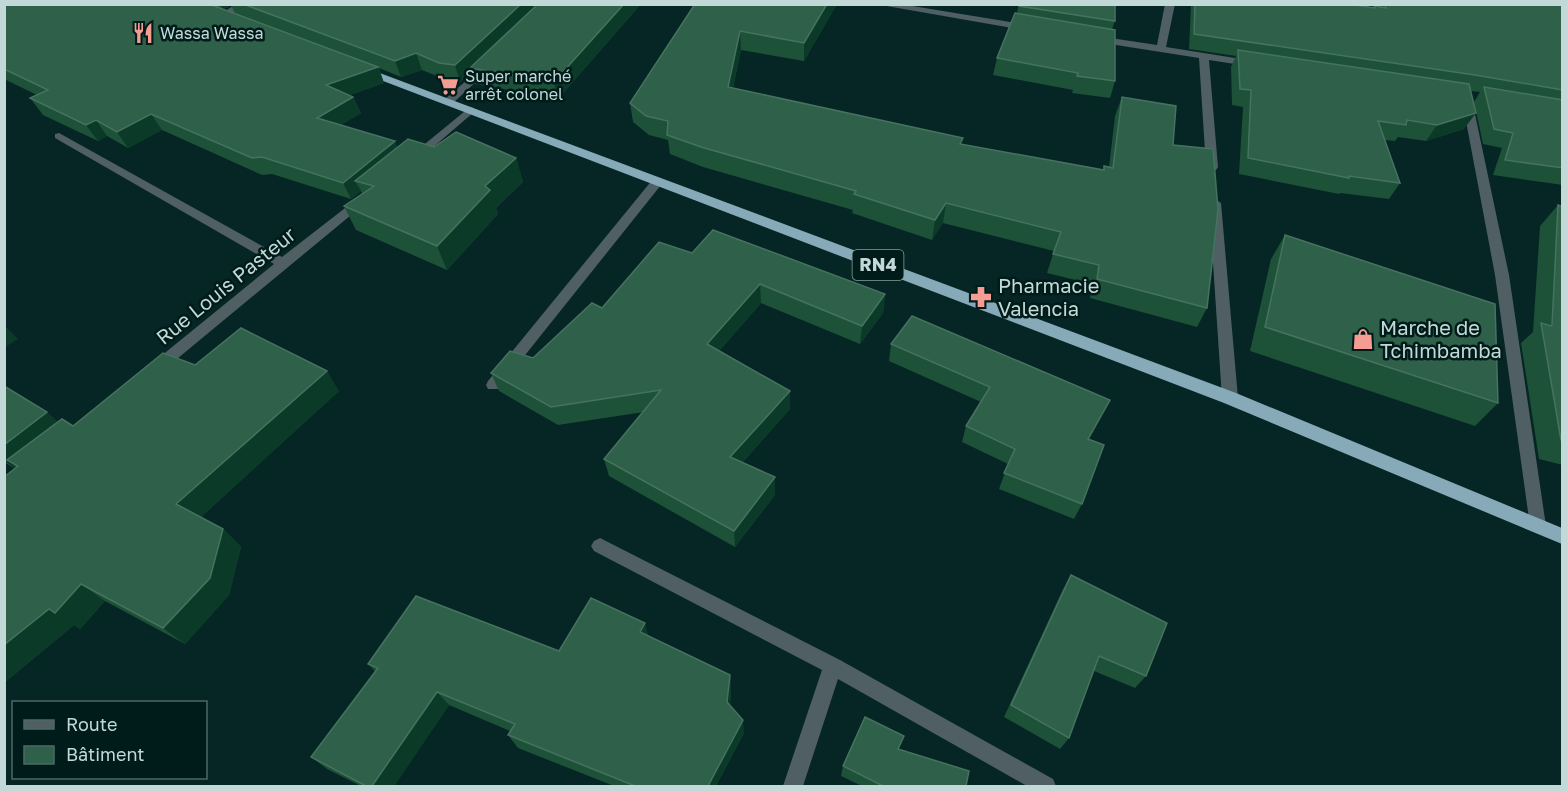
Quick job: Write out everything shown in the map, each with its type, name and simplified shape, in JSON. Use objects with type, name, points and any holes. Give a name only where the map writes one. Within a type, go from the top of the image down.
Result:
[{"type":"highway","points":[[217,15],[243,25]]},
{"type":"highway","name":"RN4","points":[[352,65],[1230,398],[1563,536]]},
{"type":"street","points":[[217,15],[244,4]]},
{"type":"street","points":[[879,4],[1043,31]]},
{"type":"street","points":[[1161,49],[1170,4]]},
{"type":"street","points":[[1090,38],[1261,65]]},
{"type":"street","points":[[449,101],[500,53]]},
{"type":"street","points":[[1204,57],[1230,398]]},
{"type":"street","points":[[1465,95],[1502,275],[1538,526]]},
{"type":"street","points":[[400,170],[470,110]]},
{"type":"street","points":[[59,136],[283,263]]},
{"type":"street","points":[[493,385],[657,182]]},
{"type":"street","name":"Rue Louis Pasteur","points":[[147,376],[283,263],[373,193]]},
{"type":"street","points":[[600,546],[833,666],[1046,786]]},
{"type":"street","points":[[793,786],[833,666]]},
{"type":"building","points":[[4,4],[209,4],[378,67],[326,85],[353,97],[317,118],[395,141],[343,183],[262,157],[252,158],[151,114],[117,132],[96,120],[86,125],[30,98],[48,90],[4,69]]},
{"type":"building","points":[[243,4],[521,4],[455,65],[439,63],[416,53],[395,61]]},
{"type":"building","points":[[538,4],[624,4],[554,82],[470,68]]},
{"type":"building","points":[[695,4],[827,4],[804,43],[740,31],[728,87],[963,138],[960,144],[1104,170],[1104,166],[1113,168],[1122,97],[1176,106],[1173,145],[1213,149],[1218,210],[1207,308],[1097,279],[1099,265],[1053,254],[1061,232],[946,203],[935,220],[854,194],[856,191],[701,147],[667,135],[668,121],[646,116],[630,103]]},
{"type":"building","points":[[1019,4],[1115,4],[1115,21],[1019,6]]},
{"type":"building","points":[[1195,4],[1348,4],[1386,8],[1385,4],[1563,4],[1563,90],[1194,34]]},
{"type":"building","points":[[1015,13],[1115,30],[1115,81],[1077,76],[1078,73],[997,58]]},
{"type":"building","points":[[1238,50],[1469,84],[1476,113],[1437,125],[1407,120],[1406,125],[1378,121],[1400,183],[1349,176],[1349,178],[1248,158],[1251,90],[1240,89]]},
{"type":"building","points":[[1484,87],[1563,100],[1563,168],[1505,160],[1513,133],[1494,129]]},
{"type":"building","points":[[456,132],[516,158],[485,186],[490,190],[437,246],[344,206],[374,186],[355,181],[408,139],[434,147]]},
{"type":"building","points":[[1558,205],[1563,207],[1563,441],[1541,323],[1552,325]]},
{"type":"building","points":[[713,230],[885,294],[862,326],[760,284],[707,344],[790,391],[730,457],[775,477],[734,531],[604,459],[661,390],[551,407],[491,373],[510,351],[533,358],[592,303],[602,308],[659,242],[692,253]]},
{"type":"building","name":"Marche de Tchimbamba","points":[[1285,235],[1495,304],[1498,403],[1265,327]]},
{"type":"building","points":[[912,316],[1110,400],[1088,439],[1104,445],[1082,504],[1004,473],[1015,449],[966,426],[990,387],[891,344]]},
{"type":"building","points":[[241,328],[327,371],[176,504],[223,529],[210,578],[163,628],[81,584],[55,613],[49,609],[4,645],[4,477],[18,466],[7,460],[62,419],[73,426],[163,353],[195,365]]},
{"type":"building","points":[[4,386],[47,412],[4,445]]},
{"type":"building","points":[[1071,575],[1167,623],[1146,676],[1099,656],[1069,738],[1011,705]]},
{"type":"building","points":[[416,596],[559,651],[591,598],[645,623],[640,632],[730,675],[727,702],[743,720],[708,786],[635,786],[508,735],[515,724],[437,692],[372,786],[366,786],[311,757],[378,668],[368,664]]},
{"type":"building","points":[[865,717],[904,736],[898,749],[969,771],[966,786],[883,786],[843,766]]},
{"type":"place","name":"Wassa Wassa","points":[[143,33]]},
{"type":"place","name":"Super marché arrêt colonel","points":[[448,85]]},
{"type":"place","name":"Pharmacie Valencia","points":[[981,297]]},
{"type":"place","name":"Marche de Tchimbamba","points":[[1363,339]]}]
